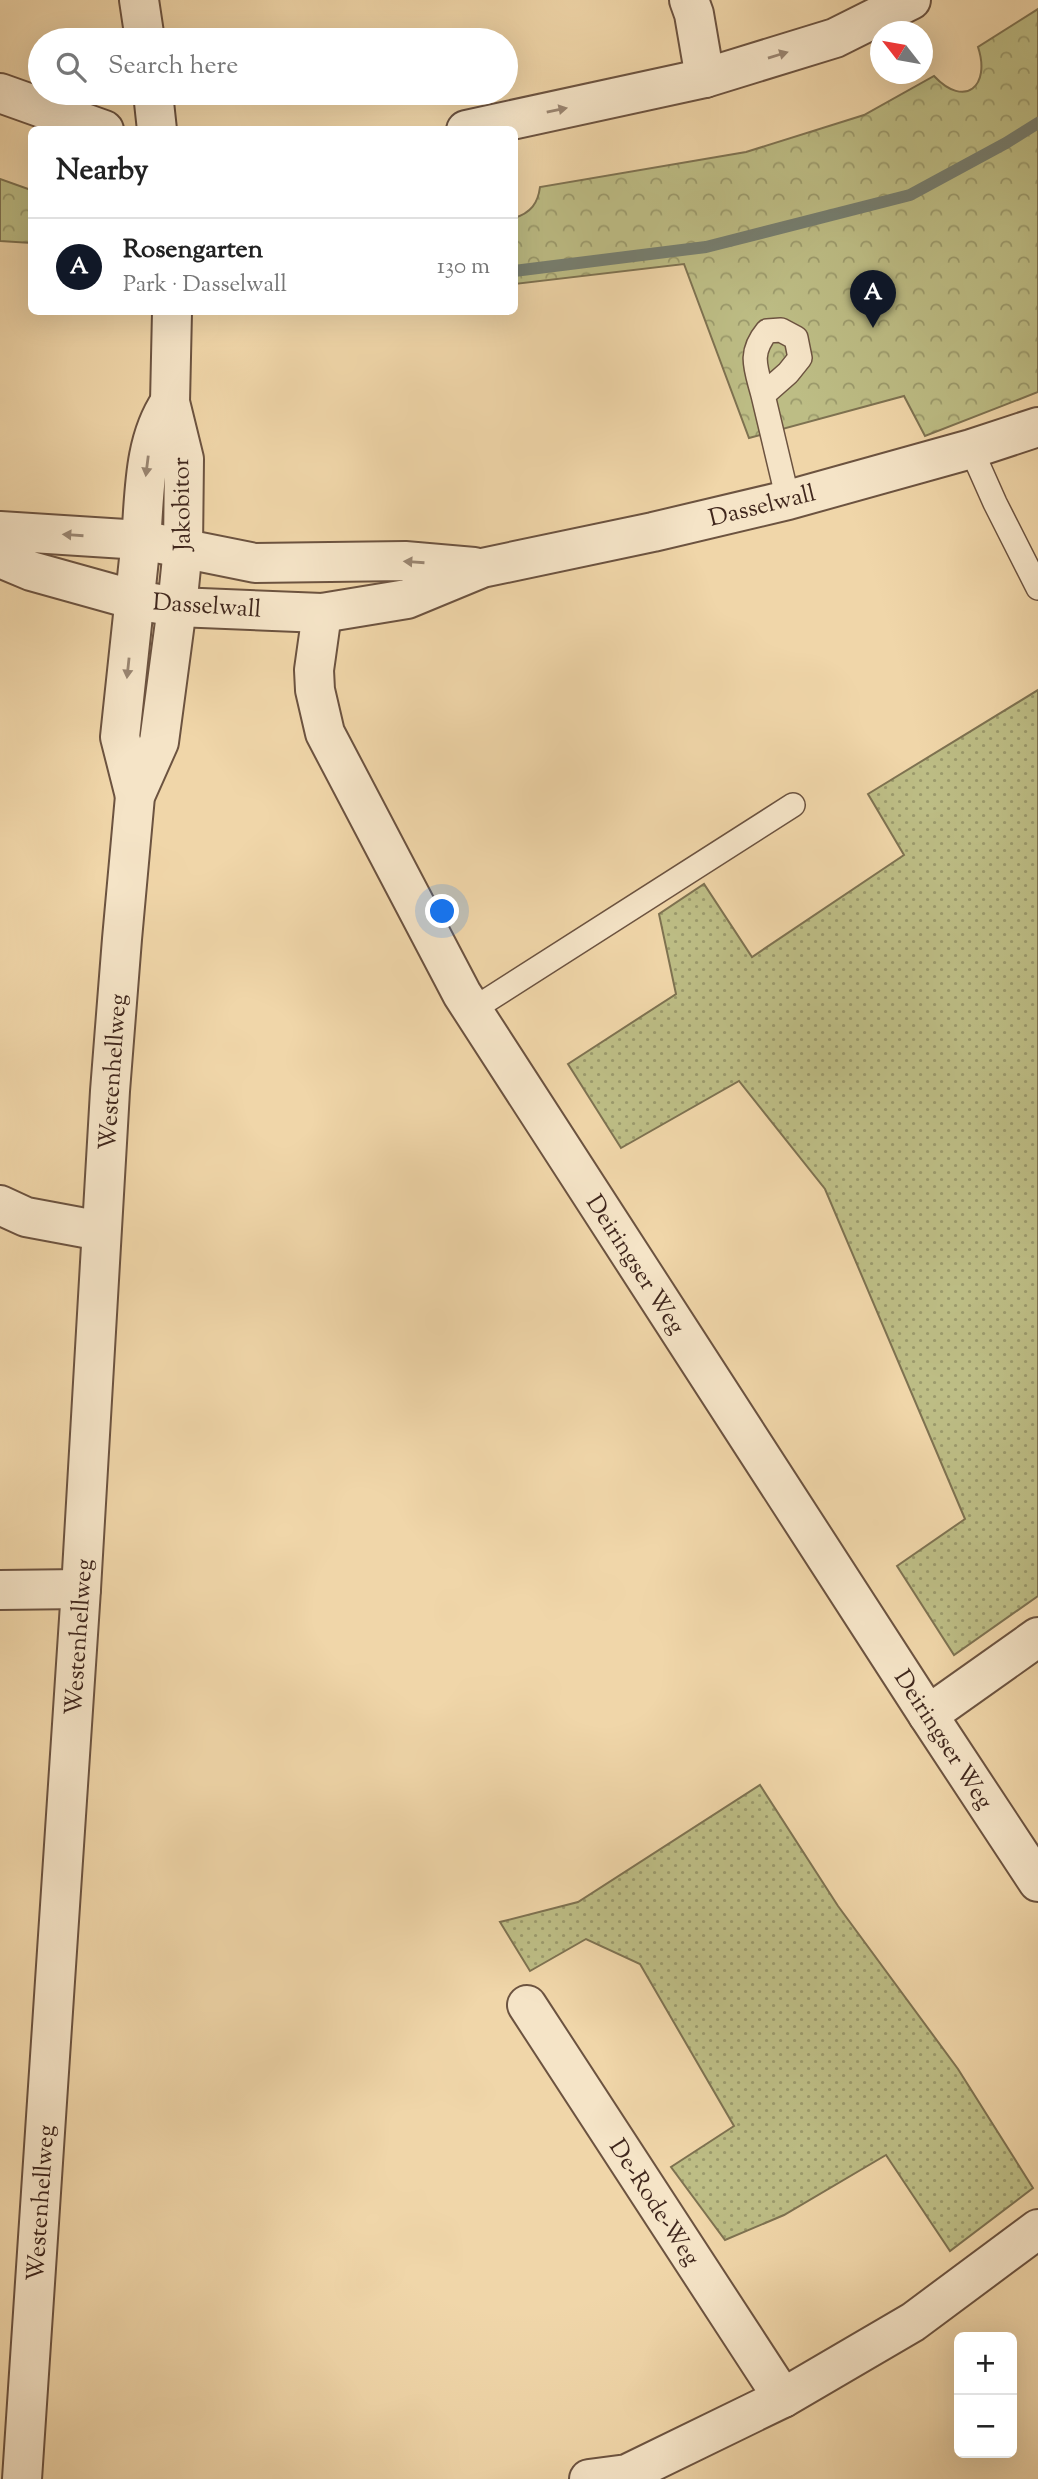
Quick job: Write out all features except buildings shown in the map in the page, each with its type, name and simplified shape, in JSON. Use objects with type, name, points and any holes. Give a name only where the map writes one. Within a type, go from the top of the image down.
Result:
[{"type":"street","points":[[139,0],[143,28]]},
{"type":"street","points":[[689,0],[705,78]]},
{"type":"street","points":[[484,126],[705,78],[835,38],[911,0]]},
{"type":"street","points":[[0,93],[28,103]]},
{"type":"street","points":[[34,105],[93,126]]},
{"type":"street","points":[[154,105],[157,126]]},
{"type":"street","name":"Jakobitor","points":[[172,315],[170,402],[184,459],[183,548],[177,607]]},
{"type":"street","name":"Jakobitor","points":[[141,540],[148,458],[170,402]]},
{"type":"street","name":"Dasselwall","points":[[0,558],[31,571],[135,600],[177,607],[322,613],[407,599],[482,568],[788,500],[971,449],[1038,427]]},
{"type":"street","name":"Dasselwall","points":[[0,531],[141,540],[255,563],[405,561],[482,568]]},
{"type":"street","name":"Westenhellweg","points":[[135,796],[120,737],[141,540]]},
{"type":"street","name":"Westenhellweg","points":[[22,2479],[122,939],[135,796],[159,742],[177,607]]},
{"type":"street","name":"Deiringser Weg","points":[[322,613],[314,670],[315,690],[325,733],[472,1010],[1038,1882]]},
{"type":"street","points":[[0,1205],[26,1217],[101,1231]]},
{"type":"street","points":[[0,1590],[81,1589]]},
{"type":"street","points":[[928,1716],[1038,1637]]},
{"type":"street","name":"De-Rode-Weg","points":[[527,2006],[783,2399]]},
{"type":"street","points":[[589,2479],[627,2474],[783,2399],[913,2322],[1038,2229]]},
{"type":"lane","points":[[762,395],[788,500]]},
{"type":"lane","points":[[971,449],[1038,588]]},
{"type":"lane","points":[[472,1010],[793,805]]},
{"type":"green space","points":[[1038,9],[1038,392],[925,436],[904,396],[749,438],[684,264],[518,284],[518,216],[533,207],[540,187],[746,152],[864,115],[920,84],[933,84],[934,76],[945,86],[965,92],[978,82],[981,61],[978,47]]},
{"type":"green space","points":[[0,179],[28,189],[28,243],[0,241]]},
{"type":"green space","points":[[1038,690],[1038,1596],[954,1655],[897,1566],[965,1519],[825,1189],[739,1081],[621,1148],[568,1064],[676,994],[659,914],[704,884],[752,957],[904,855],[868,794]]},
{"type":"green space","points":[[760,1785],[838,1906],[958,2069],[1033,2188],[950,2251],[886,2155],[784,2215],[725,2240],[671,2167],[734,2126],[640,1964],[586,1939],[530,1971],[500,1922],[578,1902]]},
{"type":"waterway","points":[[518,270],[706,247],[910,195],[1038,123]]},
{"type":"place","name":"Rosengarten","points":[[873,328]]}]
